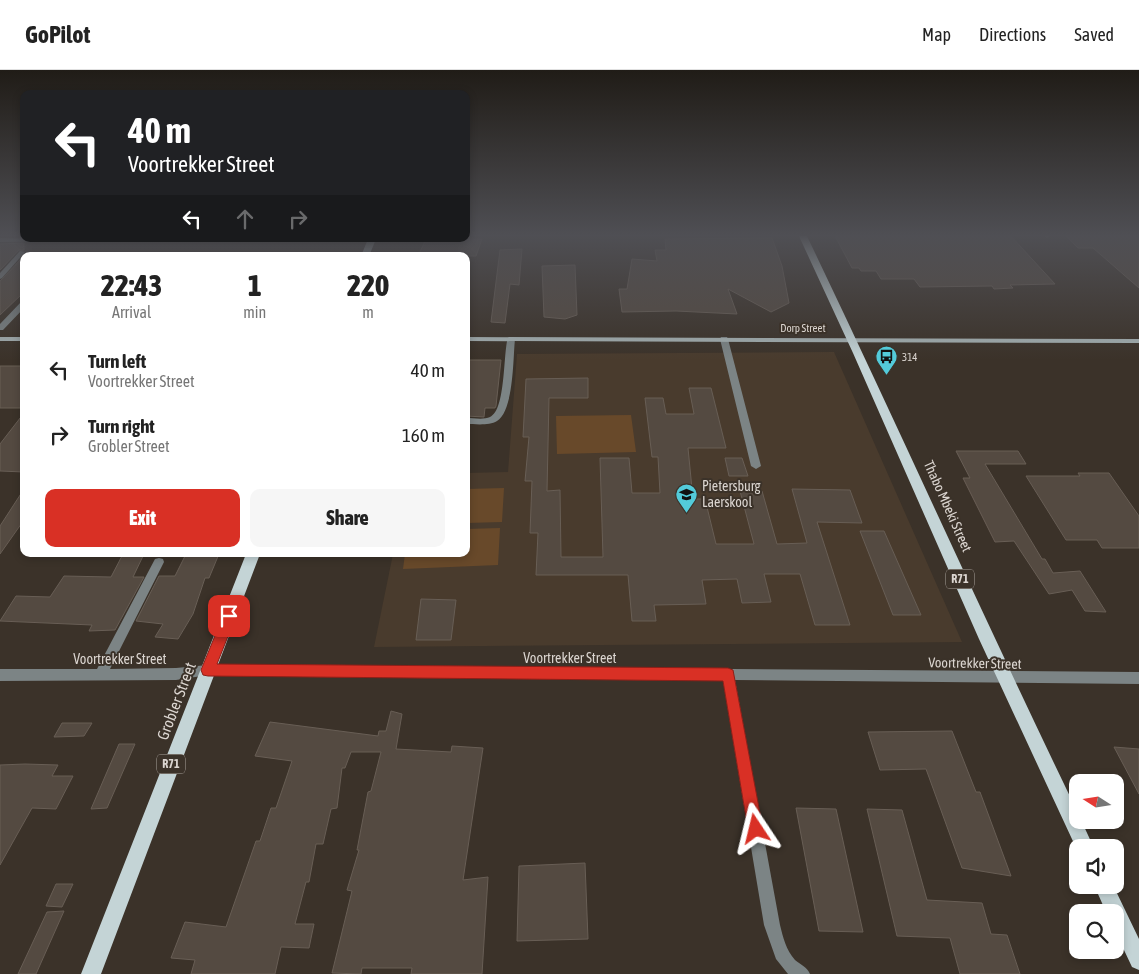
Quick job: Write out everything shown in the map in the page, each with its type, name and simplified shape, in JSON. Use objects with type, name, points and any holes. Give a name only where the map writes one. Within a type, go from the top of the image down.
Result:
[{"type":"main road","name":"Thabo Mbeki Street","points":[[822,276],[1005,679],[1081,839]]},
{"type":"main road","name":"Grobler Street","points":[[91,974],[252,557]]},
{"type":"main road","points":[[1107,894],[1139,960]]},
{"type":"street","points":[[0,328],[4,321],[20,307]]},
{"type":"street","points":[[0,339],[20,339]]},
{"type":"street","name":"Dorp Street","points":[[470,339],[1139,341]]},
{"type":"street","points":[[724,339],[756,466]]},
{"type":"street","points":[[470,421],[493,420],[500,414],[504,400],[510,340]]},
{"type":"street","points":[[101,674],[159,562]]},
{"type":"street","name":"Voortrekker Street","points":[[0,674],[176,674],[208,670],[728,674],[1005,679],[1139,678]]},
{"type":"street","points":[[728,674],[772,925],[778,946],[787,962],[802,974]]},
{"type":"shaded area","name":"Pietersburg Laerskool","points":[[834,352],[962,642],[374,647],[392,557],[470,557],[470,473],[508,472],[517,354]]},
{"type":"shaded area","points":[[631,415],[636,452],[557,454],[556,416]]},
{"type":"shaded area","points":[[504,488],[502,522],[470,523],[470,489]]},
{"type":"shaded area","points":[[500,528],[498,565],[403,569],[405,557],[470,557],[470,529]]},
{"type":"building","points":[[5,276],[20,276],[20,296],[0,315],[0,281]]},
{"type":"building","points":[[497,276],[520,276],[519,285],[510,284],[505,323],[491,322]]},
{"type":"building","points":[[542,276],[575,276],[577,315],[565,319],[544,317]]},
{"type":"building","points":[[629,276],[784,276],[789,303],[771,312],[728,289],[737,314],[676,311],[622,312],[619,289],[627,289]]},
{"type":"building","points":[[879,276],[1048,276],[1055,284],[1010,285],[1013,288],[994,289],[992,286],[920,287],[914,279],[881,279]]},
{"type":"building","points":[[1125,276],[1139,276],[1139,288]]},
{"type":"building","points":[[470,360],[501,360],[496,406],[495,408],[485,408],[484,417],[470,416]]},
{"type":"building","points":[[0,366],[20,366],[20,408],[0,408]]},
{"type":"building","points":[[588,378],[588,398],[549,398],[547,491],[560,490],[561,557],[603,557],[600,458],[629,458],[632,493],[660,493],[658,457],[652,457],[645,398],[663,398],[666,414],[694,414],[689,388],[711,388],[726,448],[688,448],[693,499],[705,499],[716,544],[754,544],[740,491],[762,491],[777,544],[807,543],[792,489],[850,490],[862,523],[817,522],[850,625],[815,625],[800,574],[764,574],[771,602],[742,603],[737,579],[702,580],[706,604],[654,605],[656,621],[632,621],[628,575],[536,575],[538,533],[530,533],[532,481],[525,481],[529,437],[523,437],[526,379]]},
{"type":"building","points":[[20,418],[20,472],[0,471],[0,444]]},
{"type":"building","points":[[956,451],[1018,451],[1026,464],[985,464],[1042,559],[1045,559],[1053,573],[1080,571],[1106,612],[1085,611],[1072,590],[1049,594],[1014,541],[995,542],[963,478],[970,478]]},
{"type":"building","points":[[725,458],[742,458],[748,476],[729,476]]},
{"type":"building","points":[[1078,473],[1109,473],[1139,516],[1139,548],[1102,548],[1097,540],[1066,540],[1026,476],[1080,476]]},
{"type":"building","points":[[20,495],[20,526],[0,554],[0,526]]},
{"type":"building","points":[[860,531],[884,531],[921,615],[893,615]]},
{"type":"building","points":[[121,557],[143,557],[133,577],[144,577],[115,630],[89,631],[92,625],[0,621],[16,596],[50,597],[64,576],[111,577]]},
{"type":"building","points":[[184,557],[218,557],[209,578],[205,578],[193,614],[178,639],[155,637],[163,624],[136,621],[159,576],[175,576]]},
{"type":"building","points":[[421,599],[456,600],[451,640],[416,640]]},
{"type":"building","points":[[391,711],[402,714],[396,749],[451,752],[452,746],[483,748],[463,880],[488,877],[482,974],[411,974],[412,968],[362,968],[361,974],[332,973],[352,891],[347,890],[359,850],[357,850],[368,792],[371,791],[381,752],[351,752],[345,768],[342,768],[337,808],[331,809],[323,844],[316,844],[309,882],[306,882],[295,924],[314,924],[309,948],[281,947],[275,974],[191,974],[195,960],[171,958],[185,922],[226,927],[256,841],[260,841],[271,808],[276,808],[292,761],[255,756],[270,722],[378,736],[379,731],[386,731]]},
{"type":"building","points":[[62,723],[92,723],[84,736],[54,737]]},
{"type":"building","points":[[952,731],[976,792],[980,792],[1011,876],[962,868],[926,769],[880,770],[868,732]]},
{"type":"building","points":[[119,744],[135,744],[107,808],[91,809]]},
{"type":"building","points":[[1114,747],[1139,749],[1139,794]]},
{"type":"building","points":[[0,765],[58,765],[52,776],[73,776],[56,809],[32,808],[0,865]]},
{"type":"building","points":[[796,808],[836,809],[863,932],[819,931]]},
{"type":"building","points":[[867,809],[902,810],[927,900],[982,903],[991,934],[1007,935],[1020,974],[960,974],[950,938],[897,936]]},
{"type":"building","points":[[585,863],[588,939],[517,941],[519,866]]},
{"type":"building","points":[[56,884],[73,884],[62,907],[46,906]]},
{"type":"building","points":[[64,911],[36,974],[18,974],[47,912]]},
{"type":"place","name":"314","points":[[886,376]]},
{"type":"place","name":"Pietersburg Laerskool","points":[[686,513]]},
{"type":"route","points":[[229,616],[208,670],[728,674],[756,829]]}]
